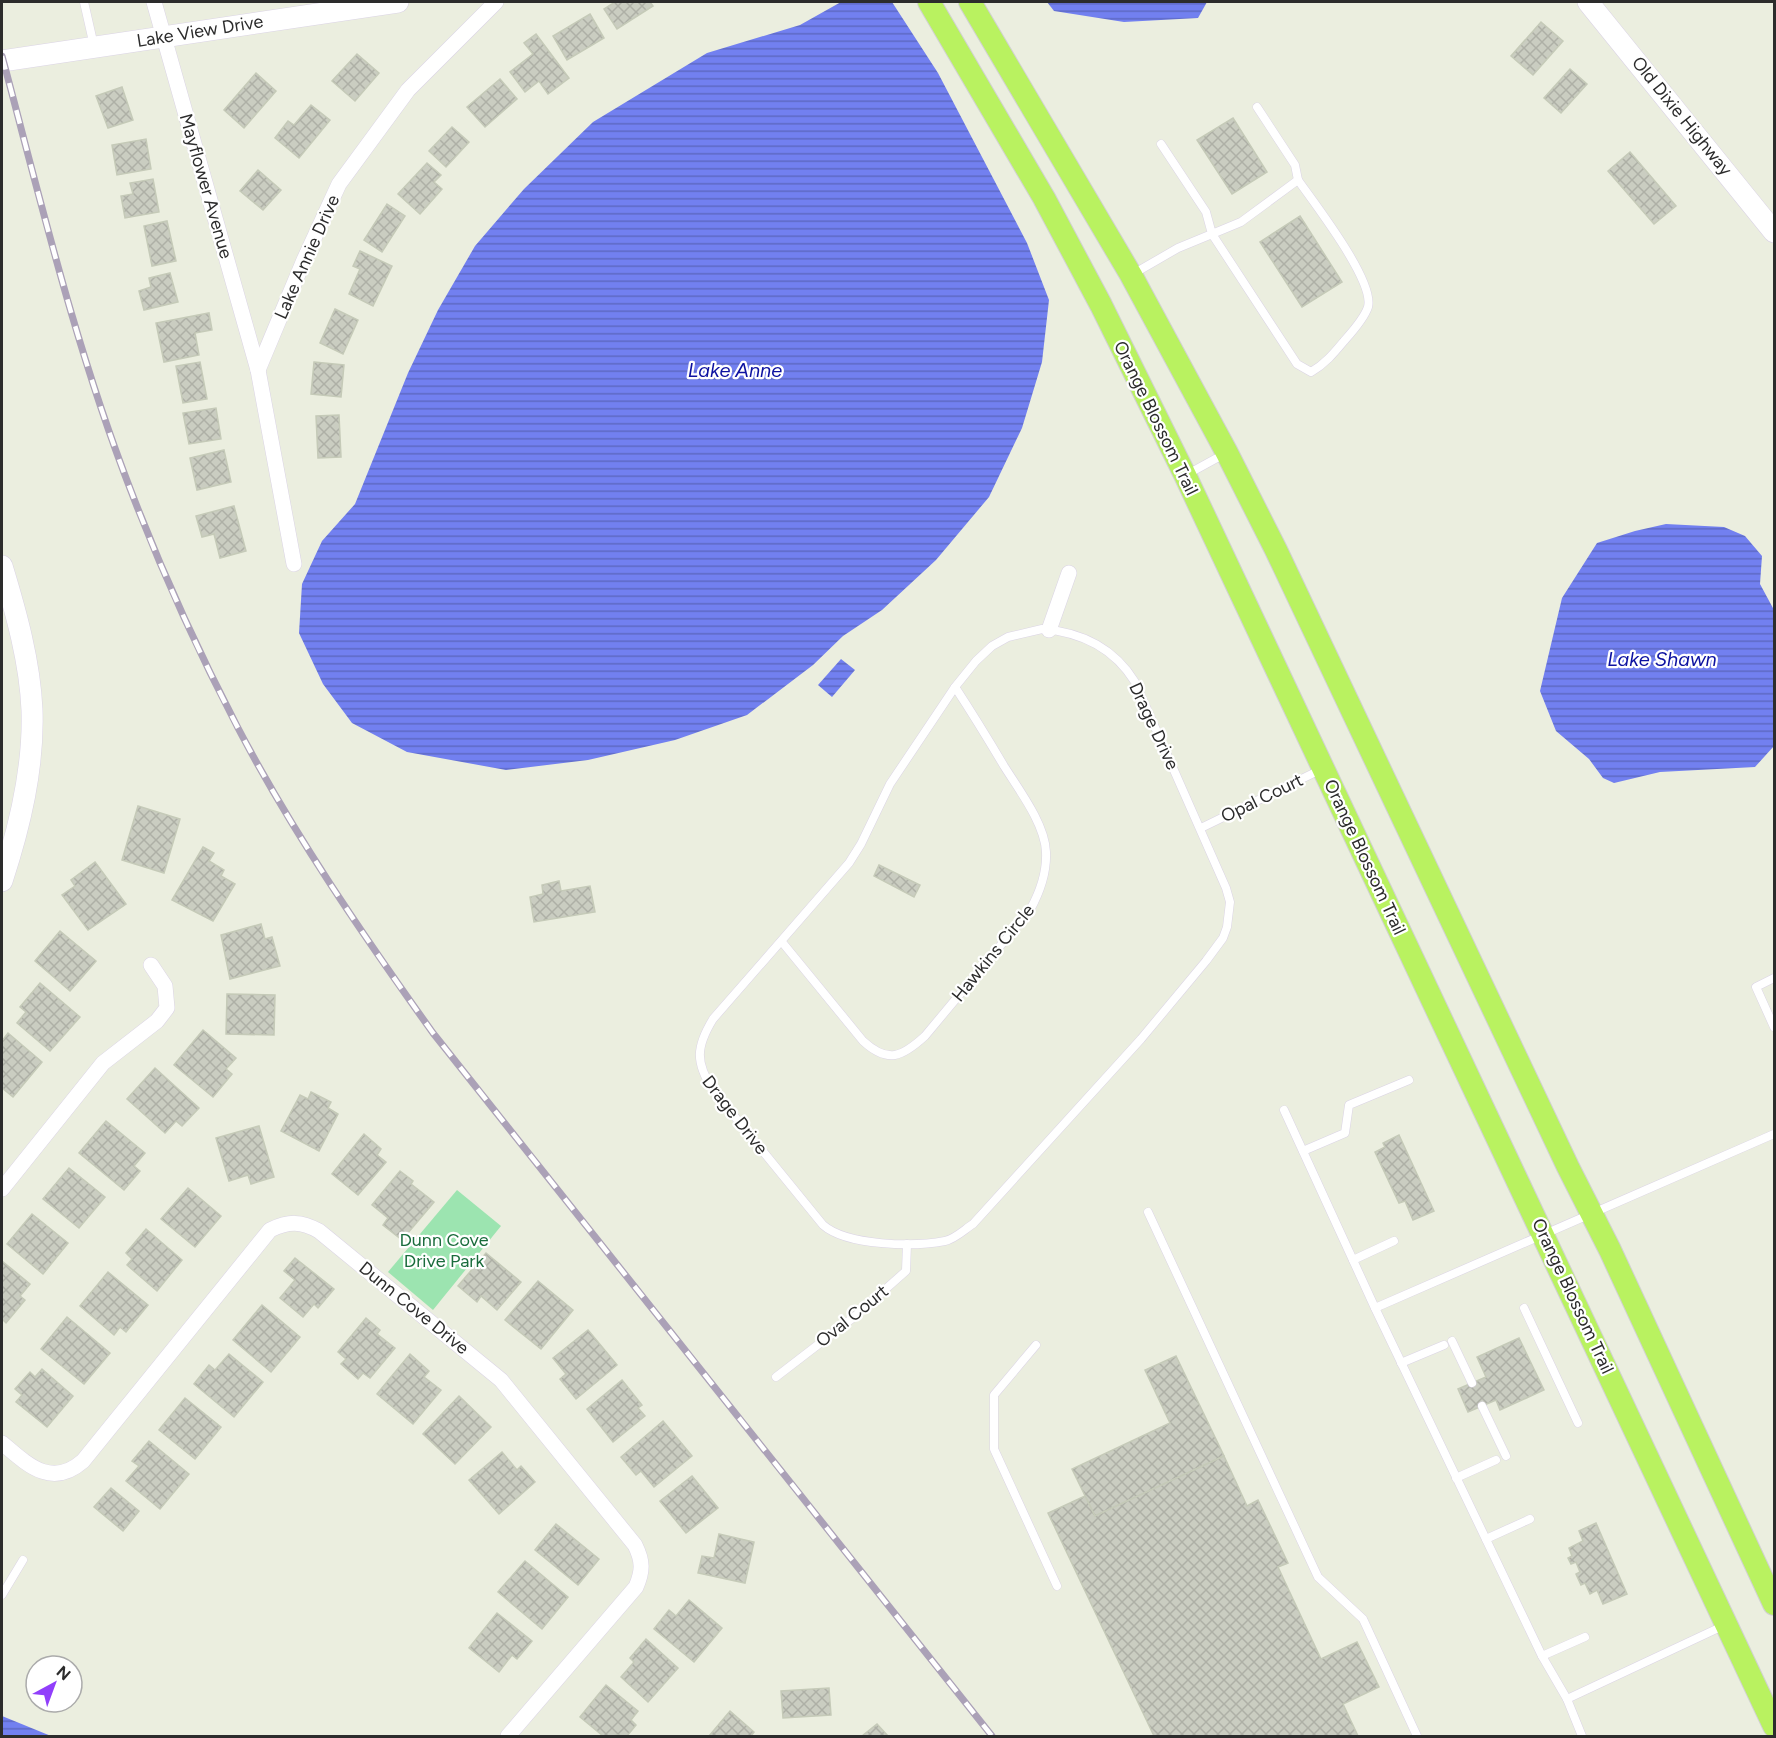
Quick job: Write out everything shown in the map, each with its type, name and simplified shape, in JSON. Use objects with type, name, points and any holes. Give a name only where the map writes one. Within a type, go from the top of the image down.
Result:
[{"type":"main road","name":"Orange Blossom Trail","points":[[929,2],[1049,208],[1101,305],[1185,476],[1774,1726]]},
{"type":"main road","points":[[970,2],[1131,275],[1227,453],[1276,550],[1772,1594]]},
{"type":"street","name":"Mayflower Avenue","points":[[154,2],[258,370]]},
{"type":"street","name":"Lake View Drive","points":[[2,61],[398,2]]},
{"type":"street","name":"Lake Annie Drive","points":[[258,370],[339,184],[408,90],[496,2]]},
{"type":"street","name":"Old Dixie Highway","points":[[1588,2],[1774,232]]},
{"type":"street","points":[[258,370],[294,564]]},
{"type":"street","points":[[2,566],[25,654],[32,709],[30,767],[19,822],[2,881]]},
{"type":"street","points":[[1049,630],[1069,573]]},
{"type":"street","points":[[2,1189],[103,1063],[157,1021],[166,1008],[165,986],[151,965]]},
{"type":"street","name":"Dunn Cove Drive","points":[[2,1443],[33,1469],[47,1473],[74,1469],[83,1461],[270,1230],[282,1224],[294,1222],[319,1231],[501,1380],[635,1545],[640,1556],[642,1567],[636,1587],[508,1737]]},
{"type":"lane","points":[[84,2],[95,47]]},
{"type":"lane","points":[[1161,144],[1206,212],[1212,234],[1298,364],[1311,372],[1322,366],[1362,318],[1368,307],[1368,299],[1355,264],[1298,180],[1295,165],[1257,107]]},
{"type":"lane","points":[[1131,275],[1178,248],[1241,222],[1298,180]]},
{"type":"lane","points":[[1185,476],[1227,453]]},
{"type":"lane","name":"Drage Drive","points":[[1059,630],[1092,641],[1114,656],[1135,682],[1201,828],[1226,888],[1230,902],[1230,915],[1223,938],[1141,1039],[973,1224],[948,1241],[907,1244],[860,1241],[829,1230],[813,1214],[713,1090],[702,1073],[701,1050],[706,1031],[713,1019],[782,942],[855,854],[890,784],[955,687],[976,661],[992,646],[1008,637],[1024,632],[1059,630]]},
{"type":"lane","name":"Hawkins Circle","points":[[782,942],[863,1041],[879,1053],[892,1056],[910,1049],[925,1036],[1030,910],[1039,893],[1046,864],[1042,832],[1028,804],[955,687]]},
{"type":"lane","name":"Opal Court","points":[[1201,828],[1323,768]]},
{"type":"lane","points":[[1774,978],[1756,987],[1774,1027]]},
{"type":"lane","points":[[1303,1151],[1345,1133],[1348,1105],[1409,1080]]},
{"type":"lane","points":[[1284,1110],[1401,1363],[1542,1656],[1567,1699],[1582,1737]]},
{"type":"lane","points":[[1375,1308],[1774,1134]]},
{"type":"lane","points":[[1148,1212],[1318,1577],[1363,1619],[1417,1737]]},
{"type":"lane","points":[[1353,1260],[1394,1241]]},
{"type":"lane","name":"Oval Court","points":[[776,1377],[854,1317],[906,1271],[907,1244]]},
{"type":"lane","points":[[1524,1308],[1578,1423]]},
{"type":"lane","points":[[1452,1341],[1472,1383]]},
{"type":"lane","points":[[1036,1345],[994,1395],[994,1449],[1057,1586]]},
{"type":"lane","points":[[1401,1363],[1444,1345]]},
{"type":"lane","points":[[1482,1406],[1506,1456]]},
{"type":"lane","points":[[1456,1478],[1496,1460]]},
{"type":"lane","points":[[1486,1539],[1530,1519]]},
{"type":"lane","points":[[2,1595],[23,1560]]},
{"type":"lane","points":[[1567,1699],[1727,1624]]},
{"type":"lane","points":[[1542,1656],[1585,1636]]},
{"type":"green space","name":"Dunn Cove Drive Park","points":[[457,1190],[501,1226],[433,1310],[388,1272]]},
{"type":"water","name":"Lake Anne","points":[[841,2],[892,2],[938,73],[1027,243],[1049,300],[1042,362],[1022,428],[989,497],[936,560],[882,610],[843,636],[813,665],[747,715],[675,740],[588,760],[506,770],[407,752],[352,723],[323,684],[299,633],[302,584],[322,541],[355,504],[408,373],[438,310],[475,246],[524,189],[593,122],[707,53],[800,25]]},
{"type":"water","points":[[1047,2],[1207,2],[1198,18],[1124,22],[1054,11]]},
{"type":"water","name":"Lake Shawn","points":[[1666,524],[1724,527],[1745,536],[1762,556],[1760,584],[1774,610],[1774,746],[1755,767],[1660,772],[1614,783],[1603,778],[1589,759],[1556,731],[1540,691],[1562,598],[1597,543]]},
{"type":"water","points":[[841,659],[855,670],[832,697],[818,685]]},
{"type":"water","points":[[2,1716],[51,1736],[2,1736]]},
{"type":"building","points":[[615,2],[650,2],[653,6],[617,29],[604,9]]},
{"type":"building","points":[[590,14],[604,38],[567,60],[553,36]]},
{"type":"building","points":[[1541,22],[1563,41],[1533,75],[1511,56]]},
{"type":"building","points":[[536,34],[569,78],[548,94],[539,81],[525,92],[510,72],[533,54],[524,43]]},
{"type":"building","points":[[357,54],[379,73],[355,101],[332,81]]},
{"type":"building","points":[[1570,69],[1587,84],[1561,113],[1544,98]]},
{"type":"building","points":[[256,73],[276,91],[244,128],[224,110]]},
{"type":"building","points":[[500,79],[517,99],[485,127],[467,107]]},
{"type":"building","points":[[122,87],[133,120],[108,128],[96,96]]},
{"type":"building","points":[[311,105],[330,120],[299,158],[275,138],[288,121],[294,125]]},
{"type":"building","points":[[1233,118],[1267,172],[1232,194],[1197,140]]},
{"type":"building","points":[[452,127],[469,142],[446,167],[429,151]]},
{"type":"building","points":[[146,139],[151,169],[117,175],[112,145]]},
{"type":"building","points":[[1630,152],[1676,206],[1654,224],[1608,171]]},
{"type":"building","points":[[427,163],[441,175],[434,182],[442,189],[420,214],[398,194]]},
{"type":"building","points":[[258,170],[281,190],[263,210],[240,191]]},
{"type":"building","points":[[153,179],[159,212],[125,218],[121,196],[133,194],[130,183]]},
{"type":"building","points":[[387,204],[405,216],[382,252],[364,240]]},
{"type":"building","points":[[1300,216],[1342,282],[1302,307],[1260,242]]},
{"type":"building","points":[[167,221],[176,261],[152,266],[144,226]]},
{"type":"building","points":[[360,251],[392,266],[373,306],[349,294],[360,269],[353,266]]},
{"type":"building","points":[[170,273],[178,302],[144,310],[139,291],[151,287],[149,278]]},
{"type":"building","points":[[335,309],[358,320],[343,354],[320,343]]},
{"type":"building","points":[[209,313],[212,330],[195,333],[199,355],[164,362],[156,323]]},
{"type":"building","points":[[200,362],[207,399],[183,403],[176,366]]},
{"type":"building","points":[[314,362],[344,365],[341,397],[311,394]]},
{"type":"building","points":[[216,408],[221,439],[189,444],[183,413]]},
{"type":"building","points":[[339,415],[341,457],[318,458],[316,416]]},
{"type":"building","points":[[224,450],[231,482],[197,490],[190,458]]},
{"type":"building","points":[[234,506],[246,551],[220,558],[214,534],[202,537],[196,516]]},
{"type":"building","points":[[138,806],[180,819],[164,873],[122,860]]},
{"type":"building","points":[[203,847],[214,853],[209,861],[224,870],[221,876],[235,884],[213,921],[172,900]]},
{"type":"building","points":[[95,862],[126,904],[88,930],[62,895],[75,886],[71,880]]},
{"type":"building","points":[[879,865],[920,885],[914,897],[874,876]]},
{"type":"building","points":[[559,881],[561,891],[590,886],[595,912],[534,922],[530,897],[543,894],[542,885]]},
{"type":"building","points":[[261,924],[265,939],[272,937],[280,966],[230,979],[221,935]]},
{"type":"building","points":[[60,931],[96,961],[70,991],[35,961]]},
{"type":"building","points":[[40,983],[80,1017],[50,1051],[17,1023],[26,1012],[20,1007]]},
{"type":"building","points":[[227,994],[275,995],[274,1035],[226,1034]]},
{"type":"building","points":[[203,1030],[236,1058],[226,1069],[232,1074],[213,1097],[174,1065]]},
{"type":"building","points":[[8,1033],[42,1062],[13,1097],[2,1088],[2,1041]]},
{"type":"building","points":[[155,1068],[199,1108],[182,1126],[176,1121],[165,1133],[127,1099]]},
{"type":"building","points":[[311,1092],[331,1102],[328,1108],[338,1114],[319,1151],[281,1131],[300,1095],[308,1099]]},
{"type":"building","points":[[106,1121],[145,1153],[134,1166],[140,1171],[124,1190],[79,1153]]},
{"type":"building","points":[[259,1126],[274,1177],[251,1184],[248,1175],[229,1181],[216,1138]]},
{"type":"building","points":[[364,1134],[381,1149],[377,1155],[386,1162],[358,1195],[332,1174]]},
{"type":"building","points":[[1399,1135],[1434,1211],[1413,1220],[1405,1201],[1399,1203],[1375,1152],[1385,1147],[1383,1143]]},
{"type":"building","points":[[69,1168],[105,1197],[79,1228],[43,1199]]},
{"type":"building","points":[[400,1171],[413,1181],[411,1184],[434,1202],[402,1240],[383,1225],[388,1218],[372,1205]]},
{"type":"building","points":[[188,1188],[221,1216],[195,1247],[161,1219]]},
{"type":"building","points":[[32,1214],[68,1243],[43,1274],[7,1244]]},
{"type":"building","points":[[146,1229],[182,1260],[157,1291],[127,1265],[132,1259],[126,1253]]},
{"type":"building","points":[[486,1253],[521,1282],[497,1310],[481,1296],[477,1302],[458,1286]]},
{"type":"building","points":[[295,1258],[334,1289],[318,1308],[314,1304],[303,1317],[280,1298],[295,1280],[284,1271]]},
{"type":"building","points":[[2,1261],[30,1284],[20,1296],[25,1300],[6,1323],[2,1319]]},
{"type":"building","points":[[108,1272],[148,1305],[126,1332],[120,1327],[114,1335],[80,1306]]},
{"type":"building","points":[[538,1281],[573,1310],[541,1349],[505,1320]]},
{"type":"building","points":[[262,1305],[300,1337],[271,1372],[233,1340]]},
{"type":"building","points":[[67,1317],[110,1353],[84,1384],[41,1349]]},
{"type":"building","points":[[366,1318],[380,1330],[377,1334],[395,1348],[370,1378],[363,1373],[358,1379],[341,1364],[346,1359],[338,1352]]},
{"type":"building","points":[[588,1330],[617,1365],[576,1399],[560,1379],[566,1374],[553,1358]]},
{"type":"building","points":[[1519,1338],[1544,1390],[1500,1410],[1496,1400],[1468,1412],[1458,1389],[1486,1377],[1477,1357]]},
{"type":"building","points":[[229,1354],[263,1382],[234,1417],[194,1384],[209,1365],[215,1370]]},
{"type":"building","points":[[410,1354],[429,1371],[424,1377],[441,1390],[413,1424],[377,1394]]},
{"type":"building","points":[[1176,1356],[1224,1456],[1095,1516],[1072,1469],[1170,1423],[1145,1370]]},
{"type":"building","points":[[42,1369],[73,1396],[47,1427],[16,1402],[22,1395],[15,1389],[30,1372],[35,1377]]},
{"type":"building","points":[[622,1380],[642,1405],[638,1408],[645,1416],[613,1442],[587,1409]]},
{"type":"building","points":[[459,1396],[491,1427],[455,1464],[423,1434]]},
{"type":"building","points":[[185,1398],[221,1427],[195,1459],[159,1430]]},
{"type":"building","points":[[663,1421],[692,1456],[654,1487],[641,1471],[636,1475],[621,1457]]},
{"type":"building","points":[[149,1441],[189,1474],[160,1509],[126,1481],[139,1466],[132,1461]]},
{"type":"building","points":[[502,1452],[517,1470],[521,1466],[535,1482],[499,1514],[469,1480]]},
{"type":"building","points":[[1224,1456],[1247,1506],[1258,1500],[1288,1563],[1278,1567],[1321,1659],[1357,1642],[1379,1687],[1343,1704],[1358,1736],[1154,1736],[1048,1513],[1085,1496],[1095,1516]]},
{"type":"building","points":[[692,1476],[718,1508],[686,1533],[660,1501]]},
{"type":"building","points":[[111,1488],[139,1511],[123,1531],[94,1507]]},
{"type":"building","points":[[1596,1523],[1627,1594],[1603,1604],[1597,1590],[1590,1594],[1585,1583],[1581,1585],[1576,1574],[1580,1572],[1576,1562],[1571,1564],[1568,1558],[1572,1556],[1569,1548],[1583,1541],[1579,1531]]},
{"type":"building","points":[[556,1524],[599,1559],[578,1585],[535,1550]]},
{"type":"building","points":[[719,1534],[754,1542],[745,1583],[698,1573],[702,1556],[714,1558]]},
{"type":"building","points":[[525,1561],[568,1597],[542,1629],[498,1592]]},
{"type":"building","points":[[689,1600],[722,1628],[694,1662],[654,1629],[669,1610],[676,1616]]},
{"type":"building","points":[[497,1613],[532,1641],[517,1659],[512,1655],[499,1672],[469,1648]]},
{"type":"building","points":[[646,1639],[678,1668],[648,1702],[621,1677],[634,1662],[630,1658]]},
{"type":"building","points":[[606,1685],[638,1711],[631,1720],[636,1725],[627,1736],[603,1736],[580,1717]]},
{"type":"building","points":[[829,1688],[831,1715],[783,1718],[781,1691]]},
{"type":"building","points":[[730,1711],[754,1732],[751,1736],[709,1736]]},
{"type":"building","points":[[877,1724],[888,1736],[862,1736]]},
{"type":"railway","points":[[2,56],[76,330],[111,438],[181,611],[238,728],[282,807],[355,922],[433,1033],[992,1736]]}]
